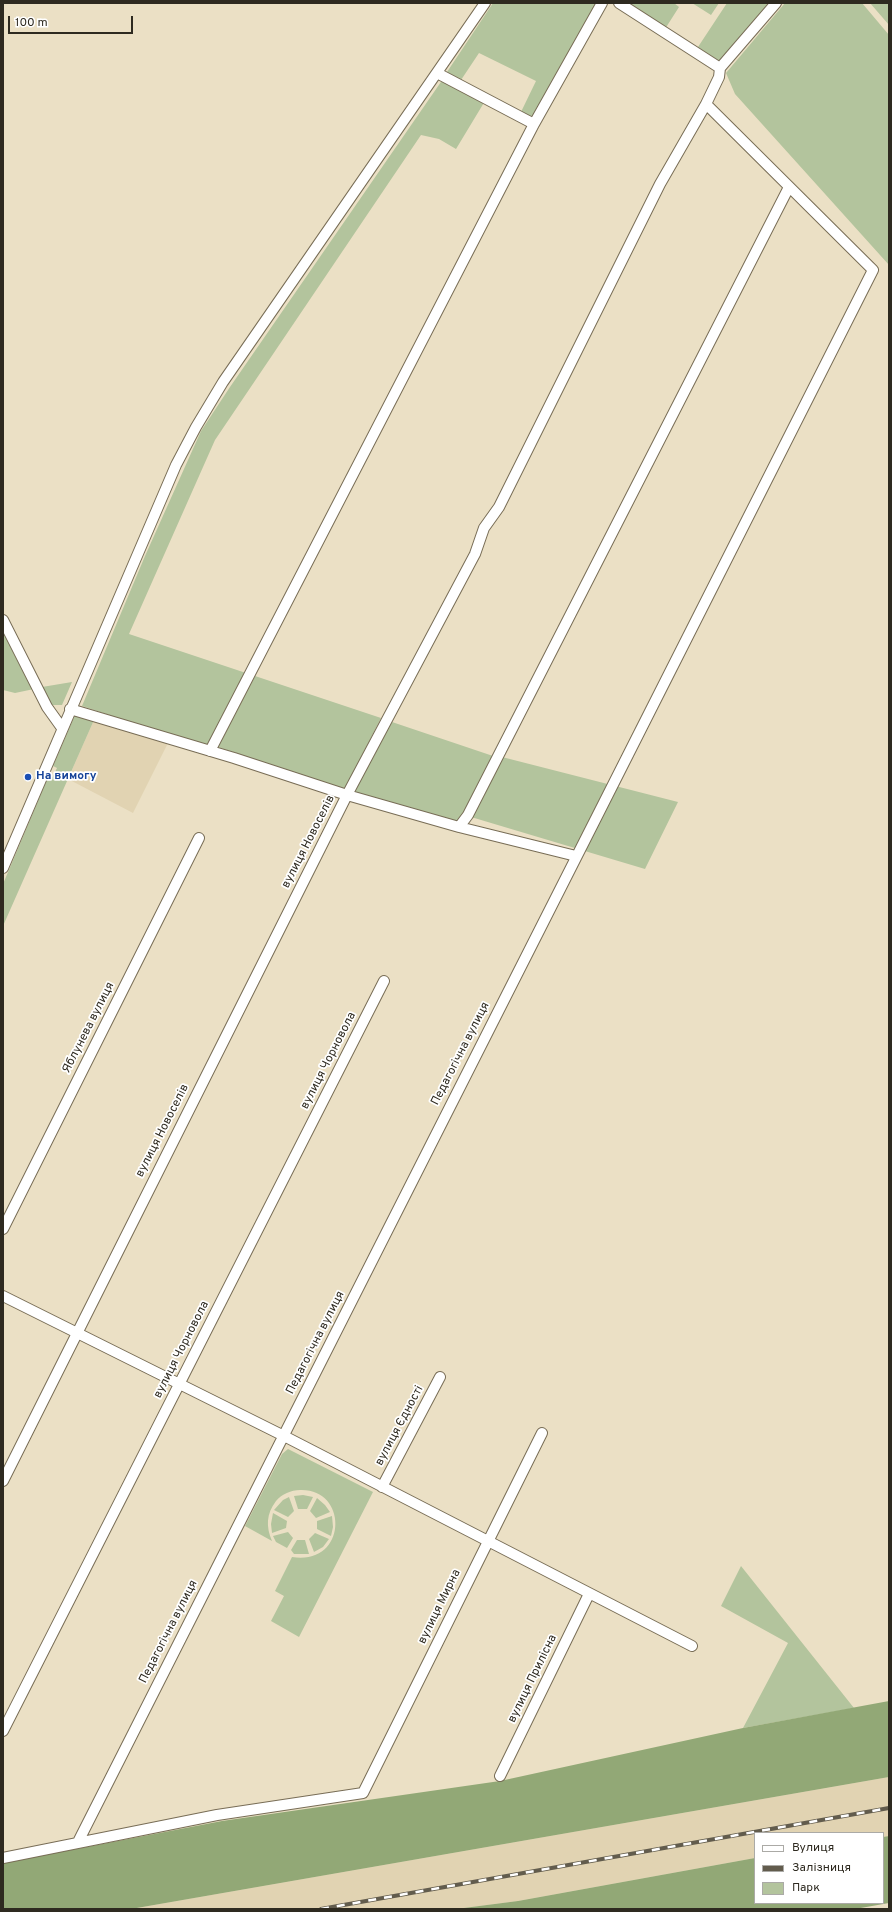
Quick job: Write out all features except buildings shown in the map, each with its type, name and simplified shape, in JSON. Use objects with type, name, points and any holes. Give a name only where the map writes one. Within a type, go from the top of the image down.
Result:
[{"type":"street","points":[[3,868],[173,472],[196,427],[228,375],[485,3]]},
{"type":"street","points":[[210,752],[534,124],[602,3]]},
{"type":"street","points":[[618,3],[720,68],[776,3]]},
{"type":"street","name":"вулиця Новоселів","points":[[3,1480],[95,1294],[347,795],[475,554],[484,528],[499,508],[660,184],[706,104],[719,77],[720,68]]},
{"type":"street","points":[[437,73],[534,124]]},
{"type":"street","points":[[459,827],[468,814],[789,186],[706,104]]},
{"type":"street","name":"Педагогічна вулиця","points":[[78,1842],[576,856],[655,704],[873,270],[789,186]]},
{"type":"street","points":[[3,620],[47,707],[62,728]]},
{"type":"street","points":[[70,709],[347,795],[459,827],[576,856]]},
{"type":"street","name":"Яблунева вулиця","points":[[3,1229],[199,838]]},
{"type":"street","name":"вулиця Чорновола","points":[[3,1731],[384,980]]},
{"type":"street","points":[[3,1296],[284,1436],[487,1542],[692,1646]]},
{"type":"street","name":"вулиця Єдності","points":[[382,1487],[440,1377]]},
{"type":"street","name":"вулиця Мирна","points":[[78,1842],[218,1815],[362,1793],[542,1433]]},
{"type":"street","name":"вулиця Прилісна","points":[[500,1776],[589,1594]]},
{"type":"street","points":[[3,1858],[78,1842]]},
{"type":"shaded area","points":[[94,720],[168,743],[133,813],[68,779]]},
{"type":"shaded area","points":[[889,1777],[889,1836],[884,1837],[884,1832],[754,1832],[754,1858],[518,1901],[456,1909],[131,1909]]},
{"type":"green space","points":[[493,3],[596,3],[533,118],[521,112],[536,81],[479,53],[461,80],[447,72]]},
{"type":"green space","points":[[626,3],[674,3],[679,7],[665,29]]},
{"type":"green space","points":[[692,3],[719,3],[711,15]]},
{"type":"green space","points":[[727,3],[769,3],[719,61],[698,47]]},
{"type":"green space","points":[[785,3],[862,3],[889,35],[889,265],[735,94],[726,73]]},
{"type":"green space","points":[[870,3],[889,3],[889,25]]},
{"type":"green space","points":[[443,79],[485,101],[456,149],[439,139],[421,135],[215,440],[129,634],[246,673],[206,747],[82,706],[145,556],[201,431]]},
{"type":"green space","points":[[3,629],[34,689],[15,693],[3,690]]},
{"type":"green space","points":[[255,676],[381,718],[345,789],[218,747]]},
{"type":"green space","points":[[72,682],[62,705],[50,705],[42,687]]},
{"type":"green space","points":[[75,715],[94,720],[3,926],[3,884],[48,777],[52,778],[57,768],[53,766]]},
{"type":"green space","points":[[392,722],[493,756],[457,823],[354,792]]},
{"type":"green space","points":[[502,757],[678,802],[645,869],[471,817]]},
{"type":"green space","points":[[288,1449],[373,1492],[299,1637],[271,1621],[284,1596],[275,1591],[292,1557],[310,1557],[324,1550],[332,1539],[335,1526],[334,1513],[327,1501],[316,1493],[297,1490],[281,1496],[270,1511],[268,1526],[272,1541],[245,1526],[282,1454]]},
{"type":"green space","points":[[303,1495],[313,1497],[307,1509],[298,1509],[294,1496]]},
{"type":"green space","points":[[289,1497],[294,1511],[288,1517],[274,1510],[283,1500]]},
{"type":"green space","points":[[317,1498],[330,1512],[316,1518],[310,1511]]},
{"type":"green space","points":[[273,1513],[287,1521],[286,1528],[272,1533],[271,1524]]},
{"type":"green space","points":[[332,1516],[333,1527],[331,1536],[317,1529],[317,1521]]},
{"type":"green space","points":[[288,1532],[293,1538],[287,1548],[276,1542],[273,1536]]},
{"type":"green space","points":[[315,1533],[329,1539],[323,1547],[314,1552],[309,1539]]},
{"type":"green space","points":[[297,1540],[305,1540],[309,1554],[294,1554],[291,1550]]},
{"type":"green space","points":[[741,1566],[854,1708],[743,1728],[788,1643],[721,1606]]},
{"type":"green space","points":[[889,1701],[889,1777],[131,1909],[3,1909],[3,1863],[222,1821],[500,1781],[743,1728]]},
{"type":"green space","points":[[889,1836],[889,1903],[884,1904],[884,1837]]},
{"type":"green space","points":[[754,1858],[754,1904],[883,1904],[855,1909],[456,1909],[518,1901]]},
{"type":"railway","points":[[754,1832],[889,1808]]},
{"type":"railway","points":[[321,1909],[754,1832]]},
{"type":"place","name":"На вимогу","points":[[28,777]]}]
